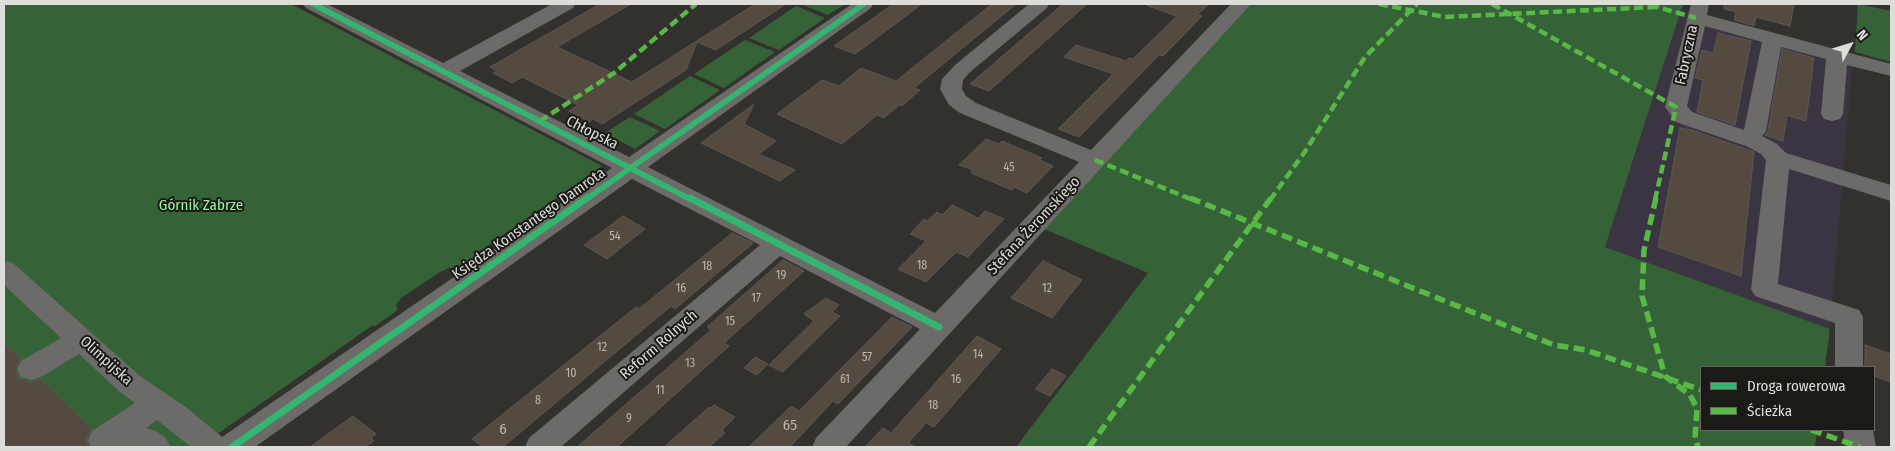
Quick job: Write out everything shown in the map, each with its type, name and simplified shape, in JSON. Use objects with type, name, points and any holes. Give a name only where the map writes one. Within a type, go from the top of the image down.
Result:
[{"type":"street","name":"Chłopska","points":[[317,4],[939,327]]},
{"type":"street","points":[[444,71],[566,4]]},
{"type":"street","name":"Księdza Konstantego Damrota","points":[[232,447],[864,4]]},
{"type":"street","points":[[1040,4],[962,69],[953,79],[951,89],[957,100],[968,108],[1095,160]]},
{"type":"street","name":"Stefana Żeromskiego","points":[[827,447],[1241,4]]},
{"type":"street","points":[[1698,11],[1773,38],[1891,70]]},
{"type":"street","name":"Fabryczna","points":[[1698,11],[1676,107],[1684,117],[1754,141],[1769,149],[1778,158]]},
{"type":"street","points":[[1755,131],[1773,38]]},
{"type":"street","points":[[1832,114],[1837,56]]},
{"type":"street","points":[[1849,366],[1848,317],[1764,289],[1778,158],[1891,193]]},
{"type":"street","name":"Reform Rolnych","points":[[540,447],[778,242]]},
{"type":"street","name":"Olimpijska","points":[[4,270],[130,384],[212,447]]},
{"type":"street","points":[[31,369],[81,339]]},
{"type":"street","points":[[112,444],[158,404]]},
{"type":"street","points":[[1858,431],[1861,447]]},
{"type":"street","points":[[112,444],[140,439],[155,447]]},
{"type":"shaded area","points":[[1681,10],[1853,57],[1830,329],[1605,247]]},
{"type":"green space","name":"Górnik Zabrze","points":[[4,4],[291,4],[602,166],[457,269],[449,268],[440,272],[401,298],[396,305],[398,310],[375,326],[373,325],[199,447],[4,447]]},
{"type":"green space","points":[[800,4],[845,4],[828,15]]},
{"type":"green space","points":[[1247,4],[1683,4],[1605,247],[1830,329],[1825,366],[1700,366],[1700,431],[1817,431],[1815,447],[1016,447],[1148,273],[1042,228]]},
{"type":"green space","points":[[1858,4],[1891,11],[1891,62],[1855,52]]},
{"type":"green space","points":[[796,6],[825,18],[779,50],[749,38]]},
{"type":"green space","points":[[745,40],[775,52],[724,88],[694,74]]},
{"type":"green space","points":[[690,76],[720,90],[665,129],[634,114]]},
{"type":"green space","points":[[630,117],[660,131],[635,149],[605,133]]},
{"type":"building","points":[[600,4],[631,4],[557,47],[632,82],[755,4],[786,4],[716,50],[697,42],[686,70],[602,124],[593,119],[589,122],[569,111],[578,105],[522,77],[512,83],[493,73],[497,71],[490,67]]},
{"type":"building","points":[[893,4],[922,4],[855,54],[834,46]]},
{"type":"building","points":[[992,4],[1016,4],[914,88],[920,90],[902,106],[899,105],[884,118],[877,115],[842,144],[777,114],[822,80],[839,86],[861,68],[896,81]]},
{"type":"building","points":[[1063,4],[1087,4],[989,91],[970,84]]},
{"type":"building","points":[[1148,4],[1209,4],[1197,15],[1202,16],[1177,42],[1163,56],[1159,55],[1079,137],[1058,129],[1113,74],[1064,57],[1076,45],[1126,61],[1129,58],[1133,59],[1177,16],[1148,6]]},
{"type":"building","points":[[1724,4],[1794,4],[1790,26],[1756,17],[1754,26],[1734,20],[1736,12],[1724,9]]},
{"type":"building","points":[[1718,33],[1751,41],[1735,125],[1697,112],[1703,80],[1695,78],[1702,50],[1713,53]]},
{"type":"building","points":[[1782,49],[1814,58],[1806,121],[1787,115],[1783,141],[1765,135],[1768,131]]},
{"type":"building","points":[[754,104],[744,124],[776,141],[759,154],[795,170],[780,181],[701,143]]},
{"type":"building","points":[[1680,128],[1692,130],[1754,152],[1741,276],[1658,247]]},
{"type":"building","points":[[986,139],[999,144],[1002,141],[1042,158],[1040,160],[1053,166],[1027,193],[1014,187],[1012,190],[971,173],[973,170],[959,165]]},
{"type":"building","points":[[952,205],[978,218],[985,211],[1004,219],[968,257],[956,252],[926,282],[898,269],[926,241],[910,234],[924,219],[927,221],[937,212],[942,215]]},
{"type":"building","points":[[623,216],[645,229],[607,259],[584,245]]},
{"type":"building","points":[[732,233],[753,243],[675,309],[671,306],[503,447],[483,447],[472,439],[636,307],[639,309]]},
{"type":"building","points":[[783,260],[804,271],[724,343],[729,346],[617,447],[577,447],[711,330],[707,327]]},
{"type":"building","points":[[1043,261],[1082,280],[1052,318],[1011,298]]},
{"type":"building","points":[[826,298],[839,305],[832,312],[840,316],[783,372],[769,365],[814,321],[804,314]]},
{"type":"building","points":[[892,317],[912,327],[838,404],[833,401],[790,447],[749,447],[791,406],[799,411]]},
{"type":"building","points":[[977,336],[1001,349],[934,427],[926,423],[908,443],[916,447],[865,447],[883,428],[891,433]]},
{"type":"building","points":[[4,343],[21,359],[15,368],[19,378],[30,382],[41,379],[92,429],[86,439],[89,447],[4,447]]},
{"type":"building","points":[[1865,345],[1891,354],[1891,382],[1875,376],[1875,366],[1865,366]]},
{"type":"building","points":[[755,357],[768,364],[757,375],[744,368]]},
{"type":"building","points":[[1052,369],[1066,376],[1050,396],[1035,389]]},
{"type":"building","points":[[714,405],[735,417],[722,430],[725,433],[709,447],[664,447],[709,407],[711,408]]},
{"type":"building","points":[[353,416],[376,434],[371,438],[374,441],[365,447],[310,447]]},
{"type":"marked path","points":[[540,121],[614,73],[696,4]]},
{"type":"marked path","points":[[1379,4],[1445,17],[1656,7]]},
{"type":"marked path","points":[[1089,447],[1304,153],[1365,57],[1417,4]]},
{"type":"marked path","points":[[1492,4],[1676,107],[1644,250],[1642,296],[1665,376],[1690,395],[1697,408],[1695,438],[1698,447]]},
{"type":"marked path","points":[[1650,5],[1696,18]]},
{"type":"marked path","points":[[1095,160],[1554,345],[1586,350],[1700,390]]},
{"type":"marked path","points":[[1814,431],[1860,447]]},
{"type":"cycle path","points":[[313,4],[939,327]]},
{"type":"cycle path","points":[[232,447],[864,4]]}]
